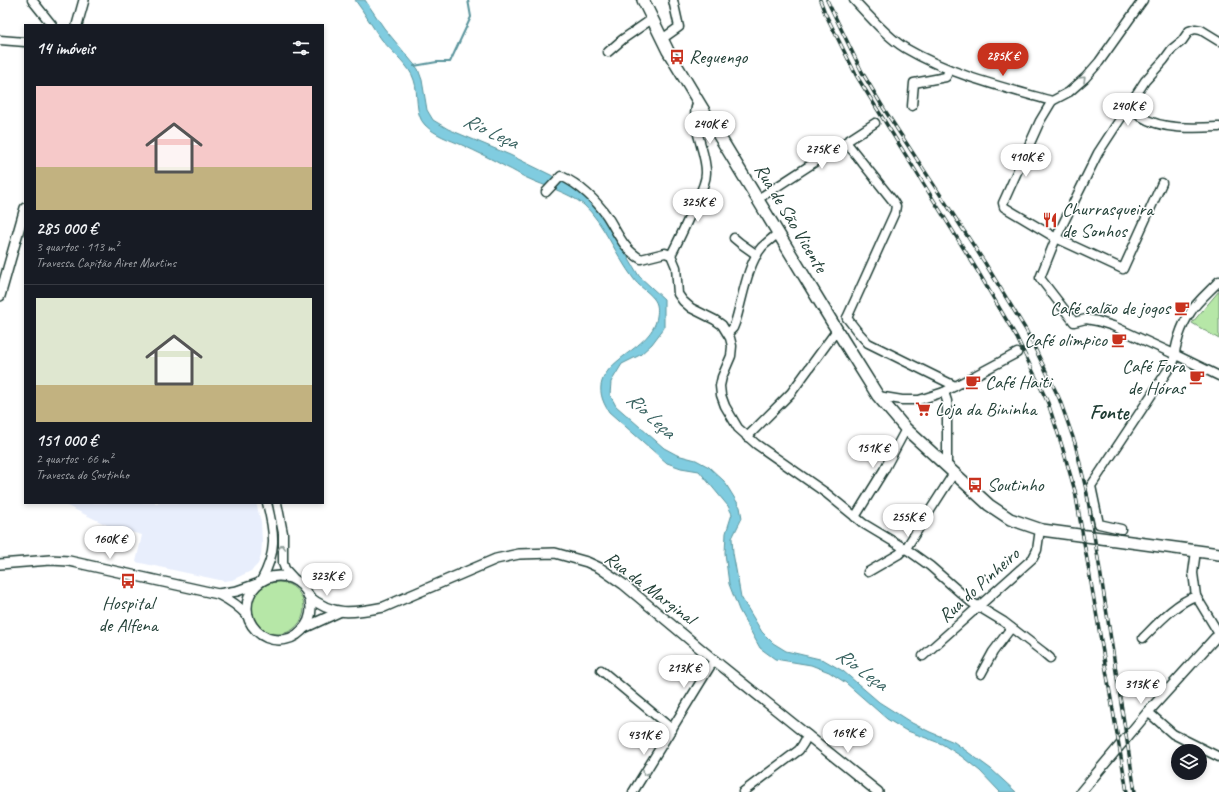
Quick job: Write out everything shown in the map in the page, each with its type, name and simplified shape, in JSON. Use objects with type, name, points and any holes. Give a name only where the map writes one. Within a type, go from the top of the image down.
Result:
[{"type":"main road","name":"Rua de São Vicente","points":[[643,0],[662,39],[698,101],[836,328],[878,396],[906,429],[989,505],[1010,519],[1040,529],[1219,554]]},
{"type":"street","points":[[32,0],[51,24]]},
{"type":"street","points":[[77,24],[84,0]]},
{"type":"street","points":[[662,39],[679,27],[673,0]]},
{"type":"street","points":[[854,0],[885,31],[904,47],[949,70],[1052,101]]},
{"type":"street","points":[[1143,0],[1099,62],[1085,78],[1069,92],[1052,101],[1040,121],[1003,203],[1004,207],[1056,238],[1123,269],[1162,183]]},
{"type":"street","points":[[608,52],[623,39],[652,19]]},
{"type":"street","points":[[1219,41],[1201,30],[1195,29],[1189,31],[1182,41],[1172,49],[1145,81],[1098,153],[1056,238],[1040,278],[1074,322],[1086,319],[1108,324],[1219,376]]},
{"type":"street","points":[[0,40],[24,42]]},
{"type":"street","points":[[912,106],[914,83],[946,77],[949,70]]},
{"type":"street","points":[[671,255],[685,228],[706,176],[706,166],[699,141],[695,115],[695,109],[698,101]]},
{"type":"street","points":[[1130,106],[1143,118],[1162,124],[1176,127],[1199,128],[1219,126]]},
{"type":"street","points":[[758,200],[876,123]]},
{"type":"street","points":[[747,437],[791,393],[836,328],[847,318],[895,212],[896,206],[888,194],[846,142]]},
{"type":"street","points":[[546,192],[561,176],[571,180],[599,206],[631,254],[641,259],[665,253],[671,255],[676,266],[678,294],[691,308],[715,320],[728,332],[732,346],[731,356],[722,377],[720,386],[721,395],[732,420],[747,437],[785,466],[826,494],[855,517],[906,548],[930,566],[978,607],[1011,628],[1050,658]]},
{"type":"street","points":[[0,296],[24,212]]},
{"type":"street","points":[[728,332],[733,328],[735,323],[745,286],[757,255],[762,248],[778,233]]},
{"type":"street","points":[[734,238],[757,255]]},
{"type":"street","points":[[1121,529],[1099,524],[1091,486],[1174,361],[1174,354],[1190,313],[1219,281]]},
{"type":"street","points":[[847,318],[868,343],[956,386]]},
{"type":"street","points":[[878,396],[902,400],[919,400],[944,392],[1017,353]]},
{"type":"street","points":[[868,572],[899,554],[906,548],[950,470],[947,401],[944,392]]},
{"type":"street","points":[[855,517],[884,470],[906,429]]},
{"type":"street","points":[[267,504],[273,528],[273,552],[270,564],[249,595],[247,602],[248,616],[251,624],[257,631],[264,636],[281,640],[298,634],[304,628],[308,620],[310,604],[303,587],[285,569],[283,563],[282,527],[277,504]]},
{"type":"street","name":"Rua do Pinheiro","points":[[923,656],[1033,558],[1037,550],[1040,529]]},
{"type":"street","points":[[1081,792],[1148,712],[1219,635],[1196,596],[1193,573],[1196,551]]},
{"type":"street","name":"Rua da Marginal","points":[[304,628],[339,612],[369,610],[384,607],[496,559],[519,554],[555,553],[587,562],[600,568],[623,584],[714,660],[878,791]]},
{"type":"street","points":[[0,564],[50,560],[69,561],[218,594],[236,604],[248,616]]},
{"type":"street","points":[[218,594],[237,591],[269,577],[288,577],[296,581]]},
{"type":"street","name":"Rua da Marginal","points":[[308,596],[318,604],[339,612]]},
{"type":"street","points":[[1143,638],[1159,622],[1188,598],[1196,596]]},
{"type":"street","points":[[981,674],[993,652],[1011,628]]},
{"type":"street","points":[[633,792],[714,660]]},
{"type":"street","points":[[602,670],[672,729]]},
{"type":"street","points":[[1148,712],[1173,734],[1219,757]]},
{"type":"street","points":[[743,792],[799,750],[808,735]]},
{"type":"shaded area","points":[[63,504],[256,504],[261,522],[261,556],[258,564],[251,571],[232,580],[224,581],[136,562],[142,535],[109,526]]},
{"type":"green space","points":[[1219,291],[1219,339],[1192,323]]},
{"type":"green space","points":[[273,582],[283,582],[293,586],[300,593],[304,603],[304,613],[300,623],[293,630],[283,634],[273,634],[263,630],[256,623],[252,613],[252,603],[256,593],[263,586]]},
{"type":"water","points":[[355,0],[365,0],[384,28],[418,69],[422,80],[427,110],[433,120],[448,129],[510,155],[559,179],[582,193],[599,209],[639,276],[664,299],[664,328],[652,344],[640,355],[622,364],[611,382],[610,395],[616,406],[664,448],[677,455],[696,460],[709,467],[724,481],[740,507],[742,518],[732,538],[733,553],[741,597],[762,632],[773,643],[786,651],[824,660],[843,671],[879,702],[912,723],[954,742],[991,769],[1016,792],[1000,792],[980,771],[961,756],[942,744],[905,730],[887,719],[846,683],[829,672],[811,665],[775,659],[760,648],[739,610],[729,584],[725,553],[726,533],[732,514],[728,506],[699,471],[681,468],[667,463],[609,412],[601,395],[602,381],[609,370],[643,340],[652,329],[657,316],[657,307],[652,296],[635,281],[604,230],[591,212],[578,200],[524,177],[462,145],[433,132],[425,125],[419,115],[412,75],[405,64],[382,40]]},
{"type":"waterway","points":[[414,66],[437,62],[450,62],[471,17],[468,0]]},
{"type":"railway","points":[[820,0],[856,75],[977,270],[1017,338],[1048,403],[1075,491],[1127,792]]},
{"type":"railway","points":[[827,0],[862,72],[884,109],[985,263],[1026,330],[1059,398],[1075,443],[1086,489],[1135,792]]},
{"type":"place","name":"Reguengo","points":[[677,57]]},
{"type":"place","name":"Churrasqueira de Sonhos","points":[[1050,220]]},
{"type":"place","name":"Café salão de jogos","points":[[1182,308]]},
{"type":"place","name":"Café olimpico","points":[[1119,340]]},
{"type":"place","name":"Café Fora de Hóras","points":[[1197,377]]},
{"type":"place","name":"Café Haiti","points":[[973,382]]},
{"type":"place","name":"Loja da Bininha","points":[[923,409]]},
{"type":"place","name":"Soutinho","points":[[975,485]]},
{"type":"place","name":"Hospital de Alfena","points":[[128,581]]},
{"type":"district","name":"Fonte","points":[[1109,412]]},
{"type":"water label","name":"Rio Leça","points":[[491,131]]},
{"type":"water label","name":"Rio Leça","points":[[651,415]]},
{"type":"water label","name":"Rio Leça","points":[[862,669]]}]
